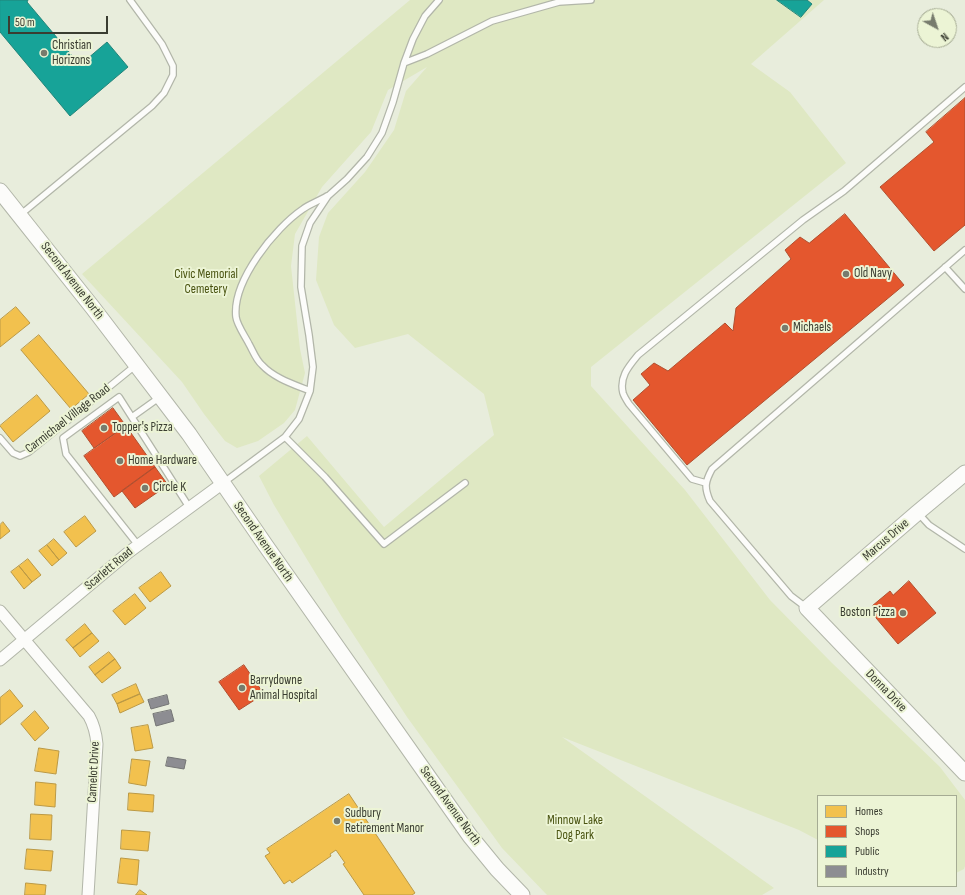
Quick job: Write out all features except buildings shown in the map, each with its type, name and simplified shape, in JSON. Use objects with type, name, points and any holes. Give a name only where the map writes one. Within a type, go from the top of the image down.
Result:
[{"type":"main road","name":"Second Avenue North","points":[[0,191],[94,308],[161,396],[470,836],[497,869],[522,895]]},
{"type":"main road","name":"Marcus Drive","points":[[807,608],[965,473]]},
{"type":"main road","name":"Donna Drive","points":[[807,608],[965,773]]},
{"type":"street","name":"Scarlett Road","points":[[0,660],[138,545],[223,483]]},
{"type":"street","name":"Camelot Drive","points":[[0,611],[89,716],[94,725],[96,744],[88,895]]},
{"type":"lane","points":[[20,216],[152,106],[164,93],[173,75],[173,66],[162,44],[130,0]]},
{"type":"lane","points":[[310,391],[273,374],[261,364],[236,318],[238,295],[249,270],[270,239],[302,210],[328,196],[347,179],[367,157],[382,133],[413,39],[425,16],[439,0]]},
{"type":"lane","points":[[404,63],[427,54],[492,21],[560,2],[591,0]]},
{"type":"lane","points":[[706,483],[692,479],[629,404],[623,393],[623,379],[626,371],[638,355],[803,220],[844,191],[965,87]]},
{"type":"lane","points":[[223,483],[285,437],[299,419],[310,391],[313,367],[301,287],[302,246],[310,223],[328,196]]},
{"type":"lane","points":[[807,608],[791,596],[710,501],[706,491],[706,483],[712,469],[965,250]]},
{"type":"lane","points":[[946,267],[965,289]]},
{"type":"lane","name":"Carmichael Village Road","points":[[0,438],[13,453],[20,456],[29,452],[136,365]]},
{"type":"lane","points":[[132,417],[161,396]]},
{"type":"lane","points":[[138,545],[66,454],[63,438],[119,397],[189,507]]},
{"type":"lane","points":[[285,437],[325,477],[384,544],[465,483]]},
{"type":"lane","points":[[917,513],[929,525],[965,549]]},
{"type":"green space","points":[[410,0],[824,0],[751,64],[790,92],[846,163],[591,367],[591,386],[685,490],[770,600],[832,663],[940,767],[965,800],[964,869],[957,872],[957,795],[817,795],[817,839],[799,830],[562,737],[774,888],[762,895],[547,895],[502,848],[407,717],[342,617],[274,505],[259,476],[307,436],[384,527],[494,435],[484,394],[408,334],[355,348],[334,325],[316,280],[319,237],[328,213],[365,172],[394,130],[406,91],[427,67],[388,90],[371,132],[322,187],[295,234],[291,266],[300,349],[305,373],[295,410],[284,423],[258,441],[237,448],[225,441],[182,382],[82,274]]},
{"type":"place","name":"Christian Horizons","points":[[44,53]]},
{"type":"place","name":"Old Navy","points":[[846,274]]},
{"type":"place","name":"Michaels","points":[[785,328]]},
{"type":"place","name":"Topper's Pizza","points":[[104,428]]},
{"type":"place","name":"Home Hardware","points":[[120,461]]},
{"type":"place","name":"Circle K","points":[[145,488]]},
{"type":"place","name":"Boston Pizza","points":[[903,613]]},
{"type":"place","name":"Barrydowne Animal Hospital","points":[[242,688]]},
{"type":"place","name":"Sudbury Retirement Manor","points":[[337,821]]},
{"type":"park label","name":"Civic Memorial Cemetery","points":[[206,282]]},
{"type":"park label","name":"Minnow Lake Dog Park","points":[[575,828]]}]
